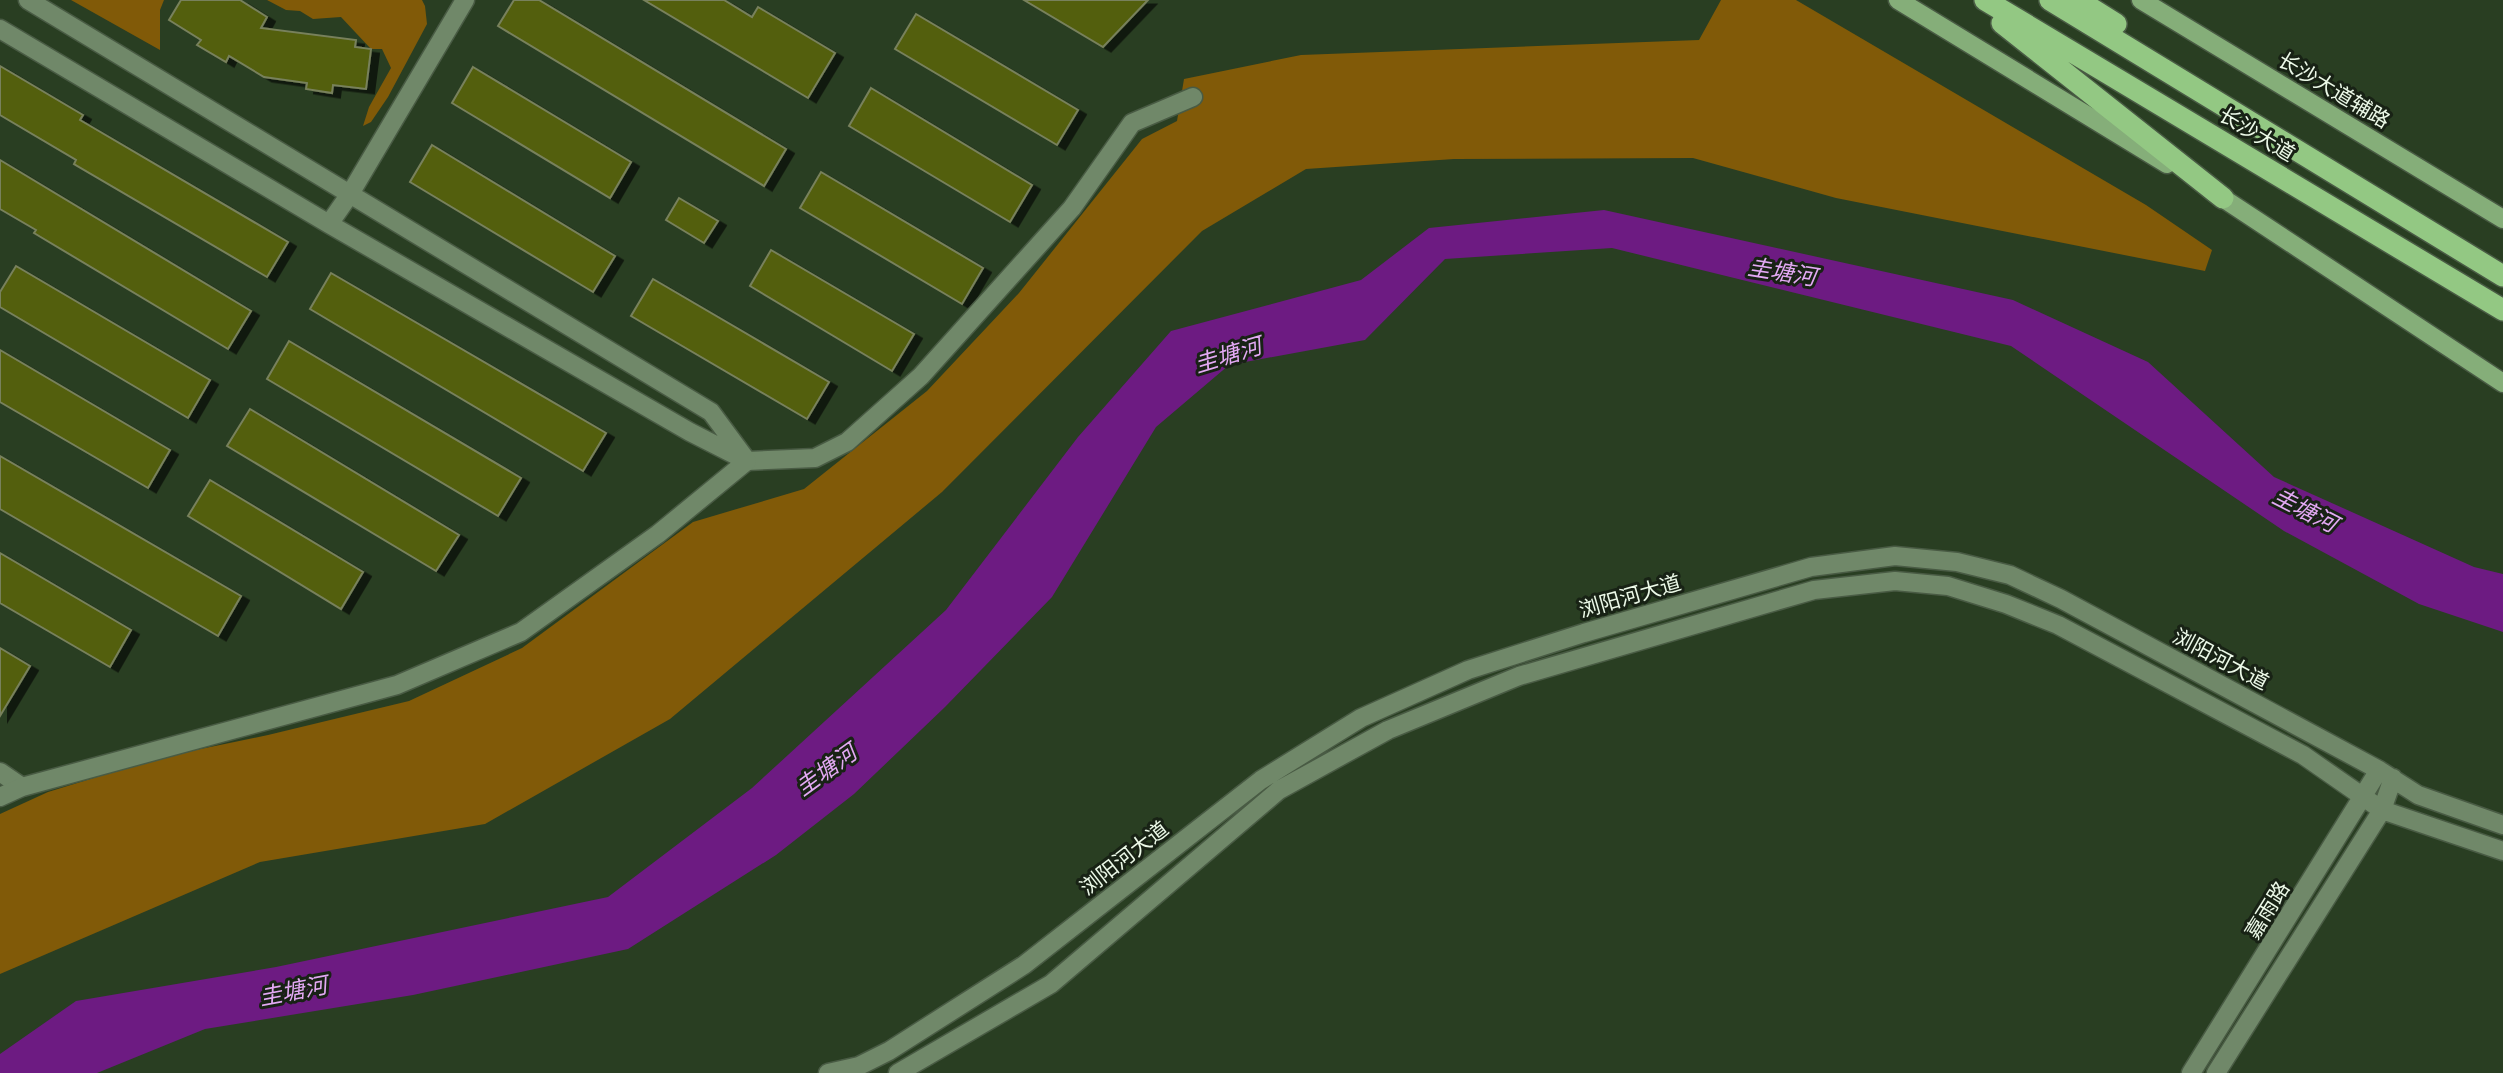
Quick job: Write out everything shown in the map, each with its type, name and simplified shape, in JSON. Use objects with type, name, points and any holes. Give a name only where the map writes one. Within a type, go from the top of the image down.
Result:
[{"type":"highway","points":[[1973,0],[2223,198]]},
{"type":"highway","name":"长沙大道","points":[[1985,0],[2503,310]]},
{"type":"highway","name":"长沙大道","points":[[2050,0],[2503,276]]},
{"type":"highway","points":[[2078,0],[2198,75],[2289,146]]},
{"type":"main road","points":[[28,0],[712,412],[747,461]]},
{"type":"main road","points":[[329,225],[465,0]]},
{"type":"main road","points":[[1898,0],[2223,198],[2503,383]]},
{"type":"main road","name":"长沙大道辅路","points":[[2141,0],[2503,219]]},
{"type":"main road","points":[[0,29],[329,225],[690,432],[747,461],[815,458],[847,442],[921,376],[1072,208],[1132,123],[1193,96]]},
{"type":"main road","points":[[0,797],[22,787],[397,685],[521,632],[658,534],[747,461]]},
{"type":"main road","name":"浏阳河大道","points":[[828,1073],[861,1070],[1024,965],[1261,780],[1361,718],[1468,670],[1811,567],[1895,556],[1956,562],[2010,575],[2061,599],[2386,774],[2418,795],[2503,825]]},
{"type":"main road","points":[[889,1051],[896,1073],[1051,984],[1279,790],[1388,730],[1519,676],[1814,590],[1895,580],[1948,586],[2006,604],[2058,625],[2290,749],[2382,810],[2503,851]]},
{"type":"main road","points":[[0,772],[22,787]]},
{"type":"main road","name":"嘉雨路","points":[[2191,1073],[2364,797],[2386,774]]},
{"type":"main road","name":"嘉雨路","points":[[2216,1073],[2382,810],[2386,774]]},
{"type":"shaded area","points":[[71,0],[164,0],[160,10],[160,50]]},
{"type":"shaded area","points":[[267,0],[422,0],[427,24],[388,97],[371,122],[363,126],[369,107],[391,68],[382,49],[371,49],[341,17],[313,19],[300,11],[286,10]]},
{"type":"shaded area","points":[[1721,0],[1796,0],[2146,205],[2212,250],[2205,271],[1836,198],[1693,158],[1454,159],[1306,169],[1202,231],[942,492],[670,719],[485,824],[260,862],[0,974],[0,814],[48,792],[162,757],[409,701],[522,648],[693,522],[804,489],[927,391],[1019,293],[1142,139],[1177,121],[1184,79],[1301,55],[1699,40]]},
{"type":"water","name":"圭塘河","points":[[1604,210],[2013,300],[2148,362],[2274,477],[2474,567],[2503,574],[2503,632],[2419,604],[2284,531],[2011,346],[1612,248],[1445,259],[1365,340],[1229,365],[1156,427],[1052,597],[945,707],[854,794],[776,855],[628,949],[413,995],[205,1029],[97,1073],[0,1073],[0,1054],[76,1001],[276,967],[608,897],[752,788],[946,610],[1078,437],[1171,331],[1361,280],[1429,228]]},
{"type":"building","points":[[181,0],[240,0],[267,17],[261,28],[356,40],[355,47],[371,49],[366,89],[333,85],[332,93],[306,89],[307,83],[264,77],[229,56],[226,62],[197,45],[201,40],[169,20]]},
{"type":"building","points":[[514,0],[539,0],[786,149],[764,186],[498,26]]},
{"type":"building","points":[[644,0],[724,0],[752,17],[758,7],[835,53],[808,98]]},
{"type":"building","points":[[1024,0],[1148,0],[1103,47]]},
{"type":"building","points":[[916,14],[1078,110],[1057,145],[895,49]]},
{"type":"building","points":[[0,66],[83,115],[80,120],[288,242],[267,277],[74,164],[76,160],[0,115]]},
{"type":"building","points":[[473,67],[631,162],[610,198],[452,103]]},
{"type":"building","points":[[871,88],[1032,185],[1010,222],[849,126]]},
{"type":"building","points":[[432,145],[615,256],[593,292],[410,182]]},
{"type":"building","points":[[0,160],[251,311],[228,349],[34,233],[36,230],[0,209]]},
{"type":"building","points":[[821,172],[983,268],[962,304],[800,208]]},
{"type":"building","points":[[679,198],[718,221],[704,243],[666,220]]},
{"type":"building","points":[[771,250],[914,334],[892,371],[750,286]]},
{"type":"building","points":[[16,266],[210,380],[188,418],[0,307],[0,292]]},
{"type":"building","points":[[331,273],[606,433],[583,471],[310,309]]},
{"type":"building","points":[[653,279],[829,382],[807,419],[631,316]]},
{"type":"building","points":[[289,341],[521,478],[498,516],[267,379]]},
{"type":"building","points":[[0,350],[170,450],[148,488],[0,402]]},
{"type":"building","points":[[250,409],[459,535],[436,571],[227,446]]},
{"type":"building","points":[[0,456],[241,596],[218,636],[0,509]]},
{"type":"building","points":[[210,480],[363,572],[341,609],[188,516]]},
{"type":"building","points":[[0,553],[131,630],[110,667],[0,603]]},
{"type":"building","points":[[0,648],[30,666],[0,716]]}]
